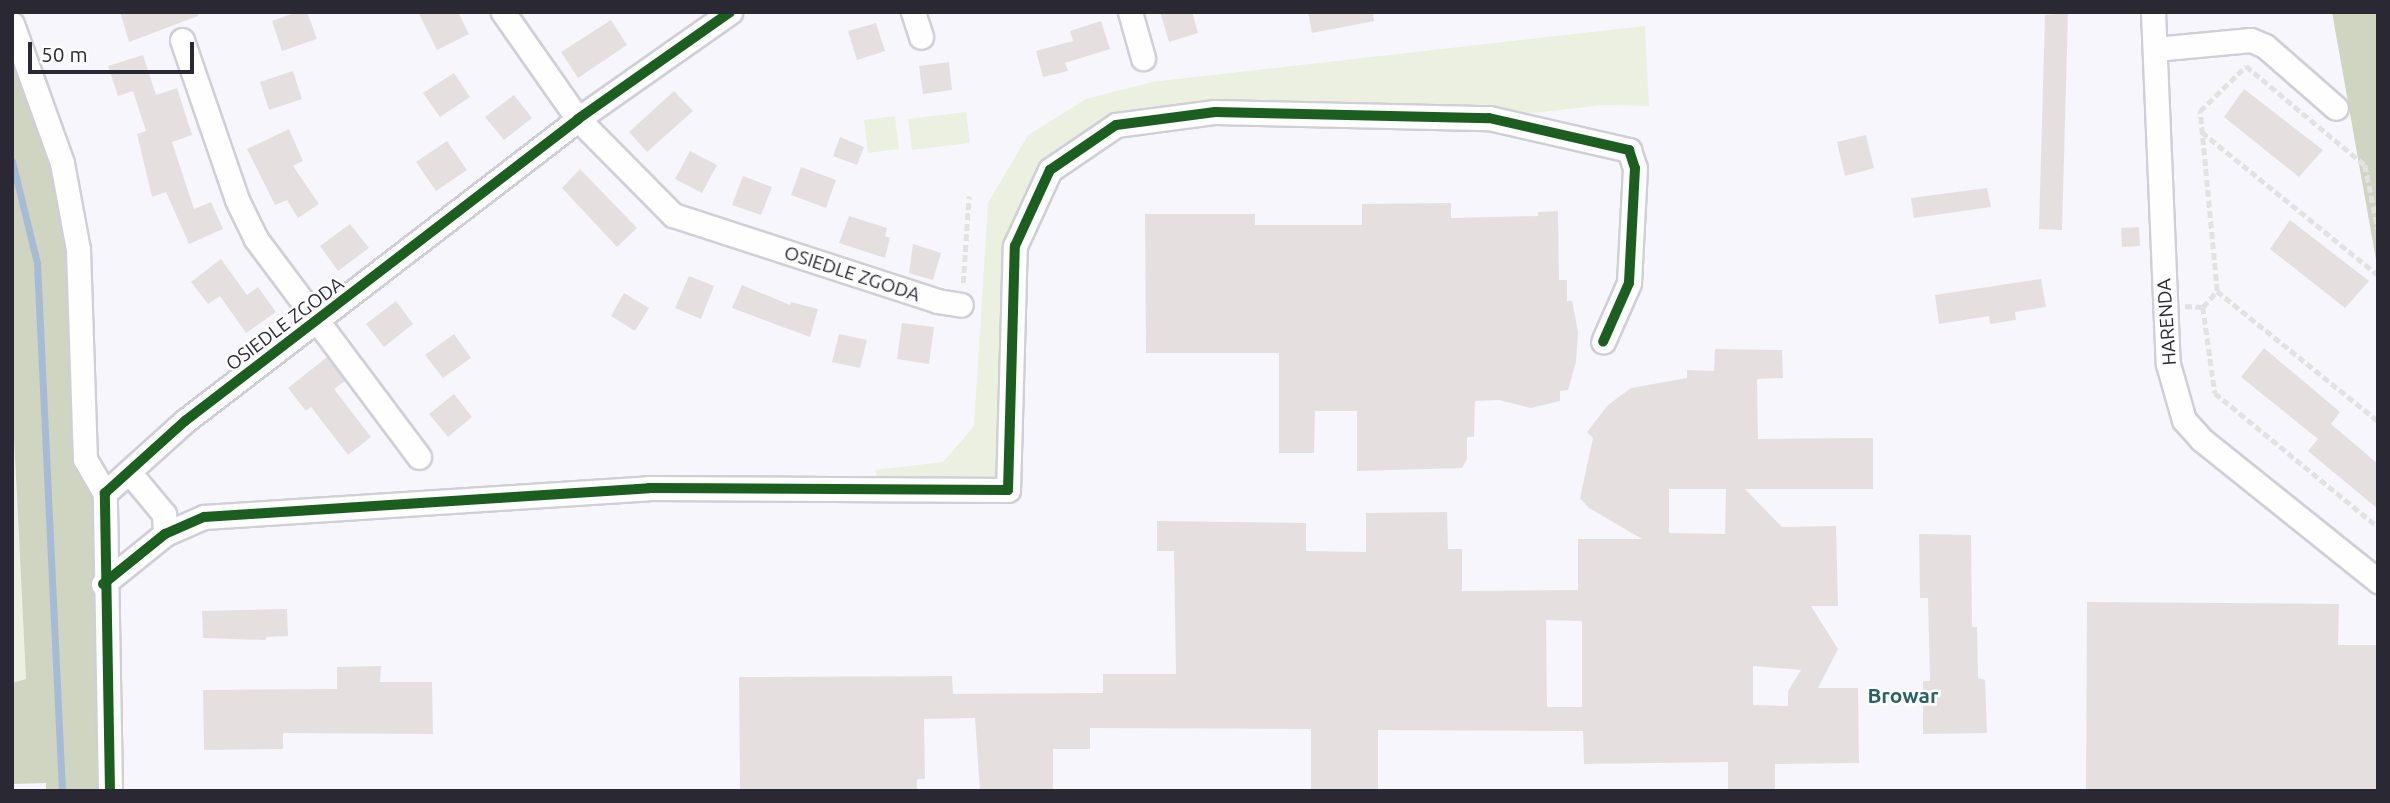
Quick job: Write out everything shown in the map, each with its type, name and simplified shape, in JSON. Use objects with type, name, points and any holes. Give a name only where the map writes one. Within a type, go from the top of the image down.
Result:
[{"type":"street","name":"OSIEDLE ZGODA","points":[[503,12],[578,119],[673,215],[937,301],[961,305]]},
{"type":"street","name":"OSIEDLE ZGODA","points":[[105,493],[185,421],[705,20],[730,12]]},
{"type":"street","points":[[914,12],[921,37]]},
{"type":"street","points":[[1130,12],[1143,58]]},
{"type":"street","name":"HARENDA","points":[[2153,12],[2168,364],[2184,420],[2202,440],[2378,581]]},
{"type":"street","points":[[12,24],[62,163],[78,249],[85,459],[105,493],[103,584],[110,791]]},
{"type":"street","name":"OSIEDLE ZGODA","points":[[182,40],[237,200],[256,239],[419,457]]},
{"type":"street","points":[[2155,49],[2251,40],[2265,46],[2336,108]]},
{"type":"street","points":[[103,584],[165,534],[204,517],[649,488],[1008,490],[1015,246],[1050,170],[1116,125],[1215,112],[1489,118],[1629,150],[1635,168],[1629,283],[1603,342]]},
{"type":"street","points":[[129,471],[164,514],[165,534]]},
{"type":"path","points":[[2378,229],[2365,165],[2246,66],[2200,111],[2217,291],[2378,421]]},
{"type":"path","points":[[2202,132],[2378,275]]},
{"type":"path","points":[[961,305],[969,195]]},
{"type":"path","points":[[2217,291],[2203,307],[2215,393],[2378,527]]},
{"type":"path","points":[[2181,306],[2203,307]]},
{"type":"shaded area","points":[[1645,26],[1649,106],[1604,105],[1489,118],[1116,125],[1050,171],[1015,246],[1008,490],[882,490],[875,470],[943,462],[974,426],[988,203],[1028,135],[1086,99],[1152,82]]},
{"type":"shaded area","points":[[966,112],[970,143],[912,150],[908,119]]},
{"type":"shaded area","points":[[895,116],[899,149],[868,153],[864,120]]},
{"type":"shaded area","points":[[12,412],[26,679],[12,683]]},
{"type":"green space","points":[[2332,12],[2378,12],[2378,271]]},
{"type":"green space","points":[[12,24],[62,163],[85,459],[105,493],[114,791],[46,791],[46,783],[12,784],[12,683],[26,679],[12,398]]},
{"type":"building","points":[[120,12],[197,12],[198,16],[129,42]]},
{"type":"building","points":[[297,12],[307,12],[317,39],[282,51],[272,21]]},
{"type":"building","points":[[418,12],[458,12],[469,34],[437,50]]},
{"type":"building","points":[[1160,12],[1192,12],[1198,33],[1169,42]]},
{"type":"building","points":[[1308,12],[1373,12],[1374,21],[1312,33]]},
{"type":"building","points":[[2068,13],[2062,230],[2039,229],[2045,15]]},
{"type":"building","points":[[611,20],[627,45],[578,78],[561,52]]},
{"type":"building","points":[[1101,21],[1110,49],[1065,63],[1068,71],[1043,77],[1036,51],[1073,41],[1070,31]]},
{"type":"building","points":[[876,23],[885,51],[857,60],[848,31]]},
{"type":"building","points":[[143,55],[156,95],[177,88],[192,135],[172,142],[194,209],[211,202],[223,229],[189,244],[166,192],[152,197],[137,134],[146,131],[133,91],[118,96],[108,66]]},
{"type":"building","points":[[949,62],[952,90],[923,94],[919,66]]},
{"type":"building","points":[[293,71],[302,99],[269,110],[260,82]]},
{"type":"building","points":[[454,73],[470,97],[440,117],[423,93]]},
{"type":"building","points":[[2244,89],[2323,150],[2299,177],[2224,117]]},
{"type":"building","points":[[674,91],[693,111],[647,152],[629,132]]},
{"type":"building","points":[[514,95],[532,118],[504,140],[485,117]]},
{"type":"building","points":[[289,129],[303,161],[293,166],[319,204],[298,218],[287,200],[275,205],[247,149]]},
{"type":"building","points":[[1866,135],[1874,168],[1845,176],[1837,142]]},
{"type":"building","points":[[840,137],[864,147],[857,165],[833,156]]},
{"type":"building","points":[[447,141],[467,170],[436,191],[416,162]]},
{"type":"building","points":[[690,151],[717,165],[702,193],[675,179]]},
{"type":"building","points":[[801,167],[836,180],[826,208],[791,195]]},
{"type":"building","points":[[580,169],[637,228],[617,247],[562,188]]},
{"type":"building","points":[[743,176],[772,187],[761,215],[732,205]]},
{"type":"building","points":[[1987,188],[1991,207],[1914,218],[1911,198]]},
{"type":"building","points":[[1451,203],[1451,218],[1538,216],[1538,212],[1558,211],[1559,280],[1567,280],[1567,301],[1572,301],[1578,332],[1576,362],[1568,390],[1560,391],[1560,401],[1531,408],[1499,400],[1475,401],[1474,437],[1467,437],[1467,459],[1462,468],[1357,471],[1357,411],[1315,411],[1314,453],[1279,453],[1279,353],[1146,353],[1145,214],[1255,214],[1255,225],[1362,225],[1362,204]]},
{"type":"building","points":[[849,216],[887,228],[885,236],[890,238],[885,258],[839,243]]},
{"type":"building","points":[[2290,220],[2369,281],[2345,308],[2270,249]]},
{"type":"building","points":[[350,224],[369,248],[338,271],[320,246]]},
{"type":"building","points":[[2139,227],[2140,246],[2122,247],[2121,228]]},
{"type":"building","points":[[913,244],[941,253],[933,280],[909,273]]},
{"type":"building","points":[[221,259],[247,295],[258,287],[276,312],[246,333],[220,296],[208,304],[191,282]]},
{"type":"building","points":[[689,276],[714,286],[701,319],[675,308]]},
{"type":"building","points":[[2041,279],[2046,307],[2015,312],[2016,320],[1990,324],[1989,316],[1939,324],[1935,295]]},
{"type":"building","points":[[742,285],[790,305],[791,302],[818,309],[810,337],[732,308]]},
{"type":"building","points":[[624,293],[649,308],[635,331],[611,316]]},
{"type":"building","points":[[396,301],[413,324],[384,347],[366,324]]},
{"type":"building","points":[[902,323],[934,327],[929,364],[897,359]]},
{"type":"building","points":[[454,334],[471,358],[443,378],[425,355]]},
{"type":"building","points":[[839,334],[867,340],[860,368],[832,362]]},
{"type":"building","points":[[2264,348],[2340,412],[2331,424],[2378,464],[2378,509],[2308,451],[2318,439],[2241,377]]},
{"type":"building","points":[[1715,349],[1782,350],[1783,378],[1757,379],[1758,439],[1873,438],[1873,489],[1745,489],[1782,527],[1836,526],[1838,606],[1811,606],[1838,649],[1818,688],[1858,688],[1859,763],[1775,764],[1775,791],[1728,791],[1728,762],[1584,764],[1583,731],[1378,730],[1378,791],[1311,791],[1311,729],[1090,728],[1090,749],[1053,749],[1053,791],[980,791],[975,718],[924,719],[925,779],[917,779],[917,791],[740,791],[739,677],[952,676],[953,694],[1103,693],[1103,674],[1176,674],[1174,551],[1157,551],[1157,521],[1306,523],[1306,551],[1366,552],[1366,513],[1447,512],[1448,549],[1462,549],[1462,591],[1578,590],[1578,539],[1642,539],[1589,508],[1580,498],[1593,438],[1587,432],[1608,405],[1631,388],[1687,378],[1687,370],[1714,371]],"holes":[[[1669,489],[1726,489],[1725,534],[1669,533]],[[1546,620],[1582,621],[1582,707],[1547,707]],[[1753,666],[1801,670],[1788,691],[1788,706],[1753,705]]]},
{"type":"building","points":[[327,357],[345,381],[334,389],[371,437],[348,455],[311,407],[306,411],[288,388]]},
{"type":"building","points":[[454,394],[472,417],[448,437],[429,414]]},
{"type":"building","points":[[1919,534],[1971,535],[1972,627],[1977,627],[1978,678],[1985,680],[1987,733],[1923,734],[1923,681],[1930,681],[1928,598],[1920,598]]},
{"type":"building","points":[[2087,602],[2339,604],[2338,645],[2378,645],[2378,791],[2086,791]]},
{"type":"building","points":[[287,609],[288,636],[266,637],[266,640],[203,638],[202,611]]},
{"type":"building","points":[[381,666],[380,682],[432,682],[433,734],[283,733],[283,749],[204,750],[203,690],[337,689],[337,667]]},
{"type":"waterway","points":[[12,161],[37,263],[62,791]]},
{"type":"cycle path","points":[[110,791],[105,493],[185,421],[578,119],[730,12]]},
{"type":"cycle path","points":[[103,584],[165,534],[204,517],[649,488],[1008,490],[1015,246],[1050,170],[1116,125],[1215,112],[1489,118],[1629,150],[1635,168],[1629,283],[1603,342]]},
{"type":"district","name":"Browar","points":[[1903,695]]}]
